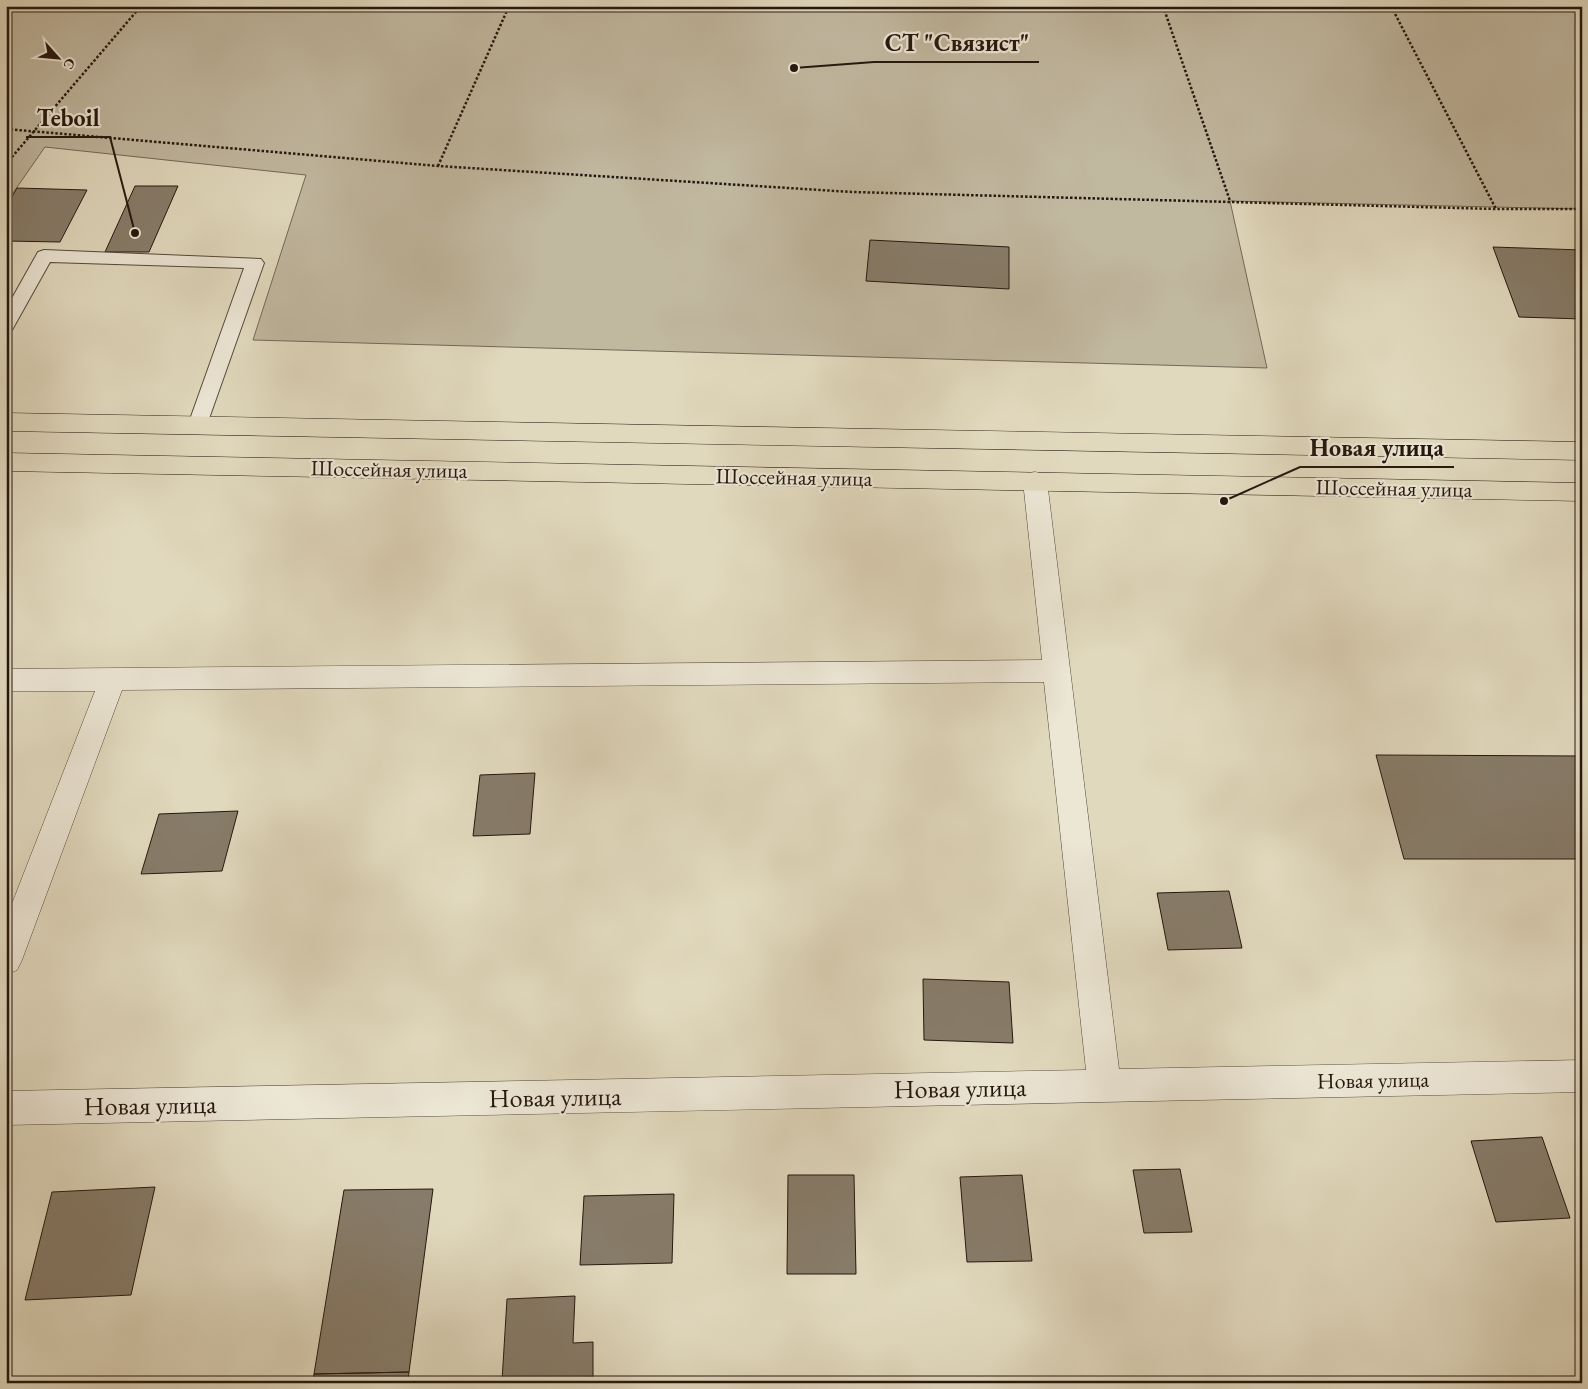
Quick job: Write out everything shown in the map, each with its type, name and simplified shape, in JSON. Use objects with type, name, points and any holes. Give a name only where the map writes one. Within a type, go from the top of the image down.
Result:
[{"type":"highway","name":"Шоссейная улица","points":[[6,422],[1582,451]]},
{"type":"highway","name":"Шоссейная улица","points":[[6,462],[1582,492]]},
{"type":"street","points":[[1034,481],[1104,1086]]},
{"type":"street","points":[[6,680],[1055,671]]},
{"type":"street","points":[[6,960],[113,679]]},
{"type":"street","name":"Новая улица","points":[[6,1108],[1582,1076]]},
{"type":"lane","points":[[6,326],[44,256],[255,263],[198,425]]},
{"type":"path","points":[[6,164],[141,6]]},
{"type":"path","points":[[438,166],[509,6]]},
{"type":"path","points":[[539,6],[572,10],[627,11],[665,6]]},
{"type":"path","points":[[1163,6],[1230,201]]},
{"type":"path","points":[[1391,6],[1496,209]]},
{"type":"path","points":[[6,129],[438,166],[852,192],[1496,209],[1582,209]]},
{"type":"shaded area","points":[[6,6],[1582,6],[1582,209],[1230,201],[1267,368],[253,340],[306,175],[45,147],[6,203]]},
{"type":"building","points":[[135,186],[178,186],[149,252],[105,252]]},
{"type":"building","points":[[17,188],[87,190],[60,242],[6,241],[6,207]]},
{"type":"building","points":[[870,240],[1009,247],[1009,289],[866,281]]},
{"type":"building","points":[[1493,247],[1582,250],[1582,319],[1519,317]]},
{"type":"building","points":[[1376,755],[1582,756],[1582,859],[1404,859]]},
{"type":"building","points":[[535,773],[530,834],[473,836],[480,775]]},
{"type":"building","points":[[238,811],[222,871],[141,874],[159,814]]},
{"type":"building","points":[[1229,891],[1242,948],[1168,950],[1157,893]]},
{"type":"building","points":[[923,979],[1009,982],[1013,1043],[924,1040]]},
{"type":"building","points":[[1542,1137],[1570,1218],[1496,1222],[1471,1141]]},
{"type":"building","points":[[1180,1169],[1192,1232],[1144,1233],[1133,1170]]},
{"type":"building","points":[[788,1175],[854,1175],[856,1274],[787,1274]]},
{"type":"building","points":[[1022,1175],[1032,1261],[967,1262],[960,1177]]},
{"type":"building","points":[[155,1187],[131,1295],[25,1300],[52,1192]]},
{"type":"building","points":[[433,1189],[409,1372],[314,1374],[344,1190]]},
{"type":"building","points":[[674,1194],[672,1263],[580,1265],[584,1196]]},
{"type":"building","points":[[575,1296],[573,1343],[593,1342],[593,1377],[502,1381],[507,1299]]},
{"type":"building","points":[[409,1372],[408,1383],[313,1383],[314,1374]]},
{"type":"place","name":"СТ \"Связист\"","points":[[794,68]]},
{"type":"place","name":"Teboil","points":[[135,233]]},
{"type":"place","name":"Новая улица","points":[[1224,501]]}]
